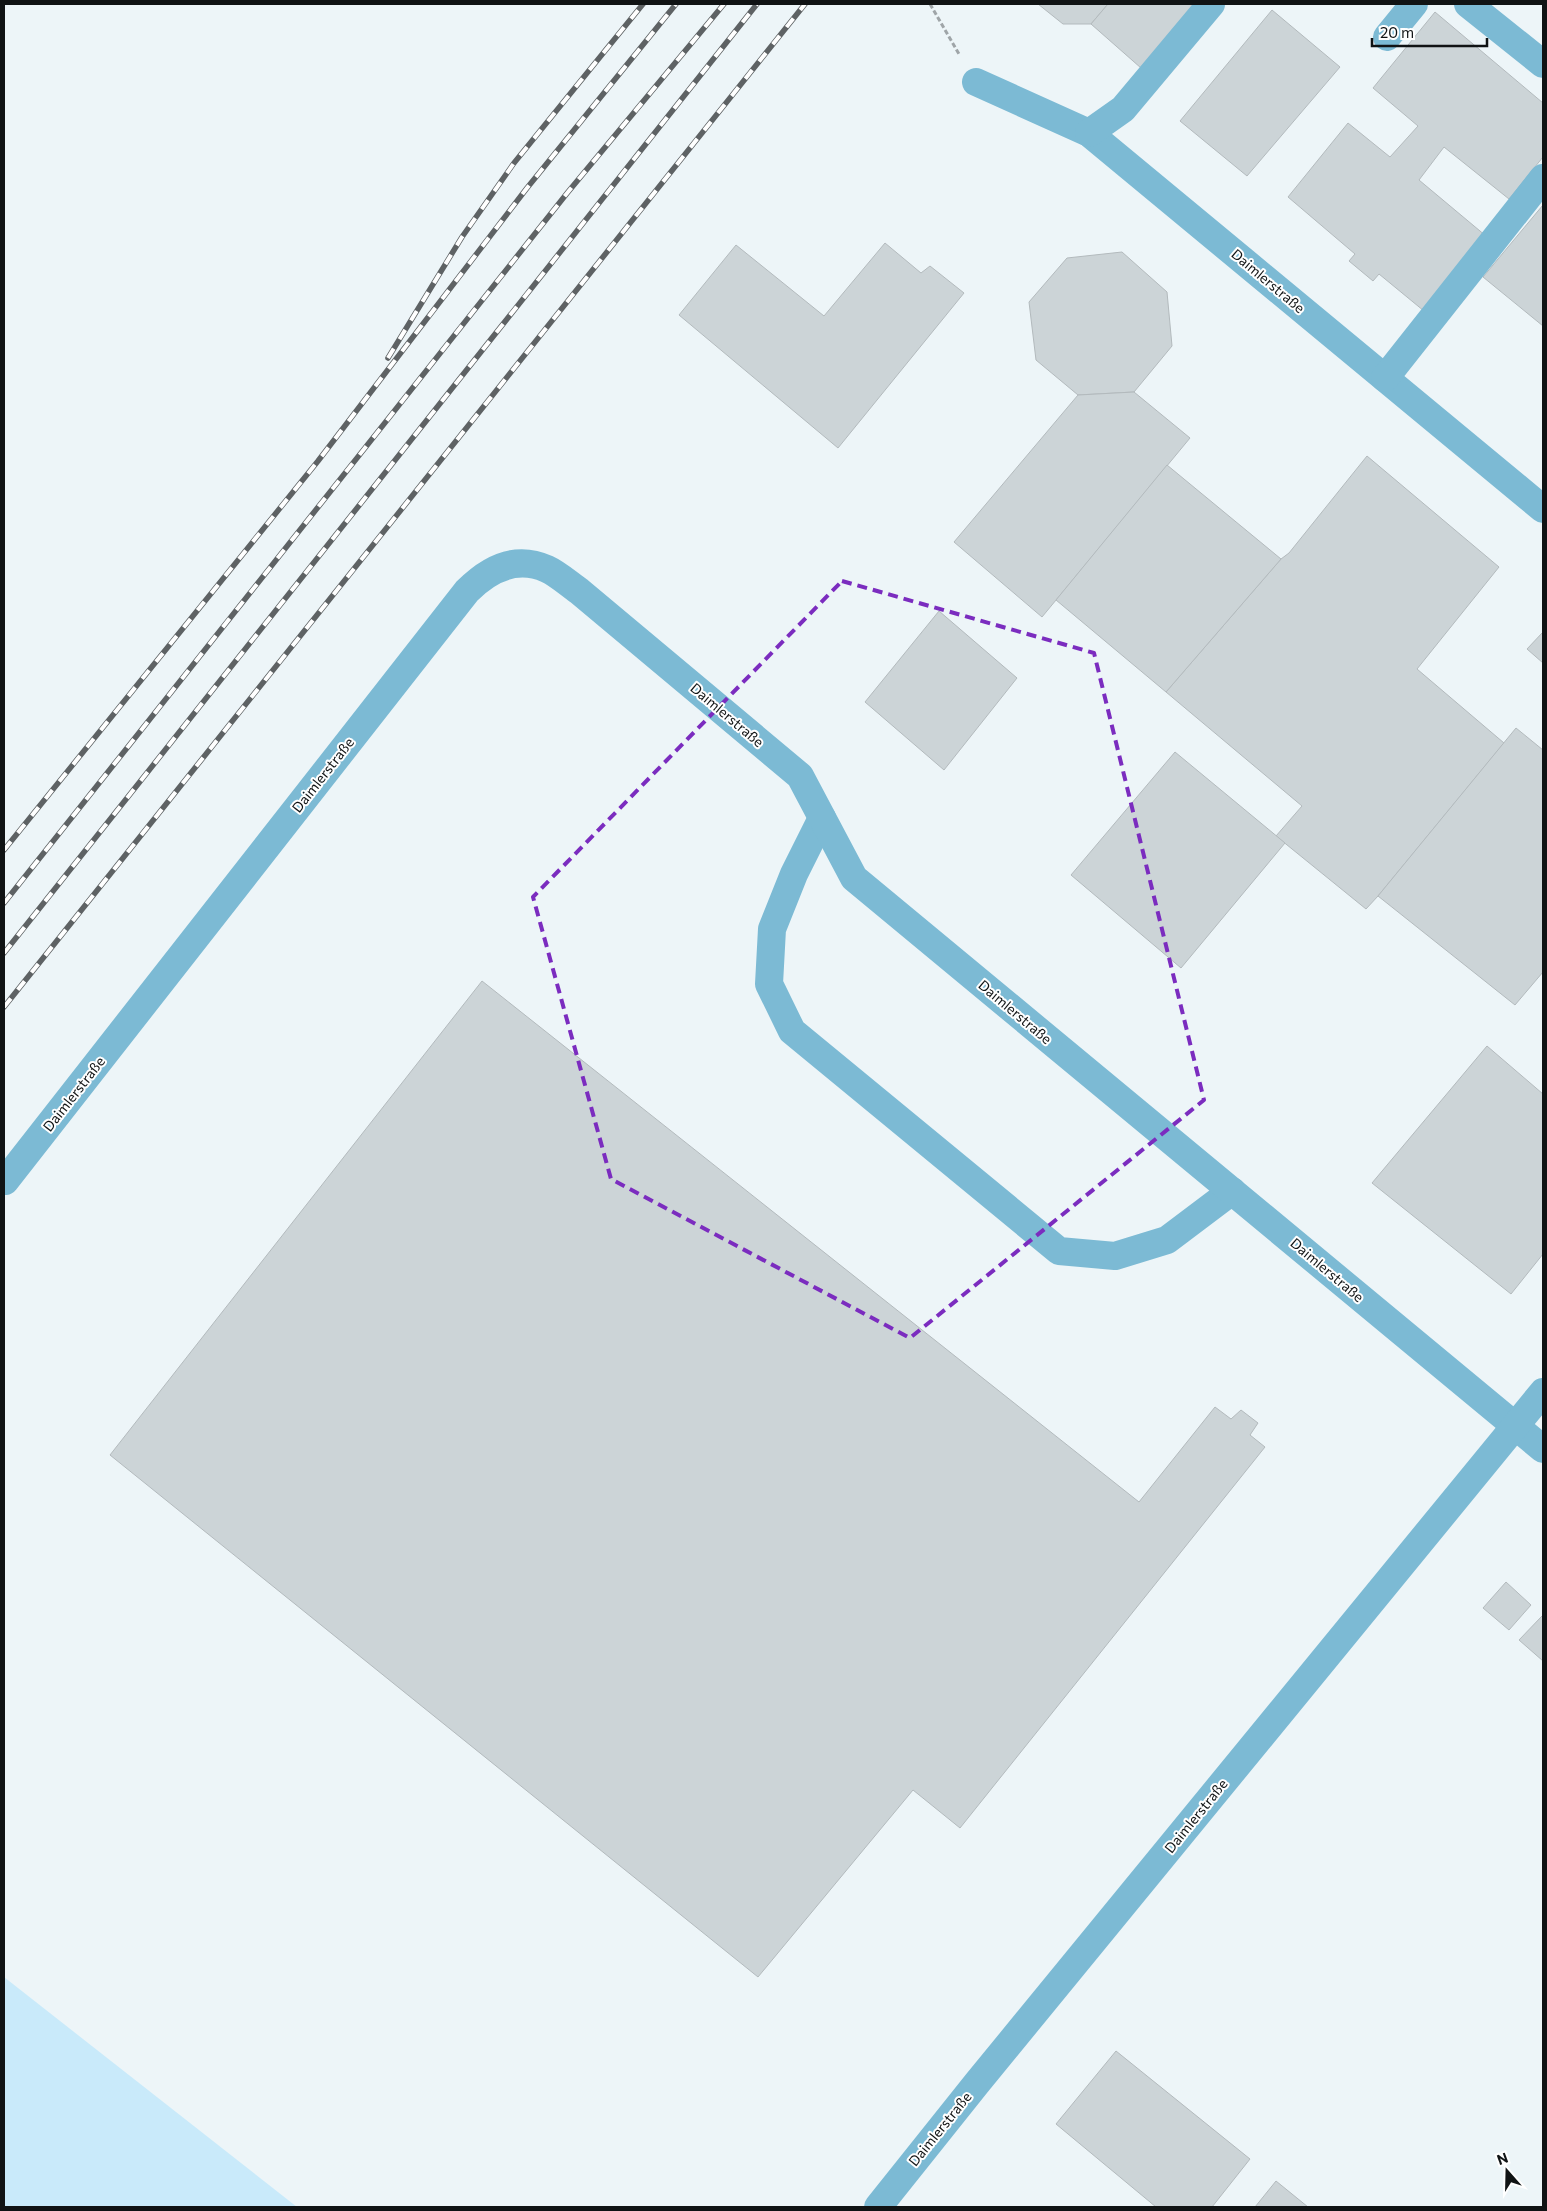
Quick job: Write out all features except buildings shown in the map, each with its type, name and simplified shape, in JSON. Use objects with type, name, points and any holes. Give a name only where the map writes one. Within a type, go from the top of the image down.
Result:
[{"type":"street","points":[[1089,133],[1123,109],[1211,4]]},
{"type":"street","points":[[1387,37],[1414,4]]},
{"type":"street","points":[[1468,4],[1543,64]]},
{"type":"street","name":"Daimlerstraße","points":[[976,82],[1089,133],[1543,509]]},
{"type":"street","points":[[1385,378],[1543,178]]},
{"type":"street","name":"Daimlerstraße","points":[[5,1181],[467,591],[493,569],[515,564],[532,563],[548,570],[579,591],[800,776],[854,878],[1543,1449]]},
{"type":"street","points":[[822,818],[794,874],[772,929],[769,984],[792,1031],[1059,1251],[1115,1256],[1167,1240],[1232,1191]]},
{"type":"street","name":"Daimlerstraße","points":[[878,2207],[977,2083],[1543,1392]]},
{"type":"path","points":[[930,4],[976,82]]},
{"type":"highlighted area","points":[[842,581],[1094,653],[1204,1100],[910,1338],[611,1179],[533,897]]},
{"type":"shaded area","points":[[4,1977],[297,2207],[4,2207]]},
{"type":"railway","points":[[388,358],[462,237],[514,163],[643,4]]},
{"type":"railway","points":[[4,850],[318,461],[527,188],[676,4]]},
{"type":"railway","points":[[4,903],[568,192],[724,4]]},
{"type":"railway","points":[[4,953],[757,4]]},
{"type":"railway","points":[[4,1007],[805,4]]}]
